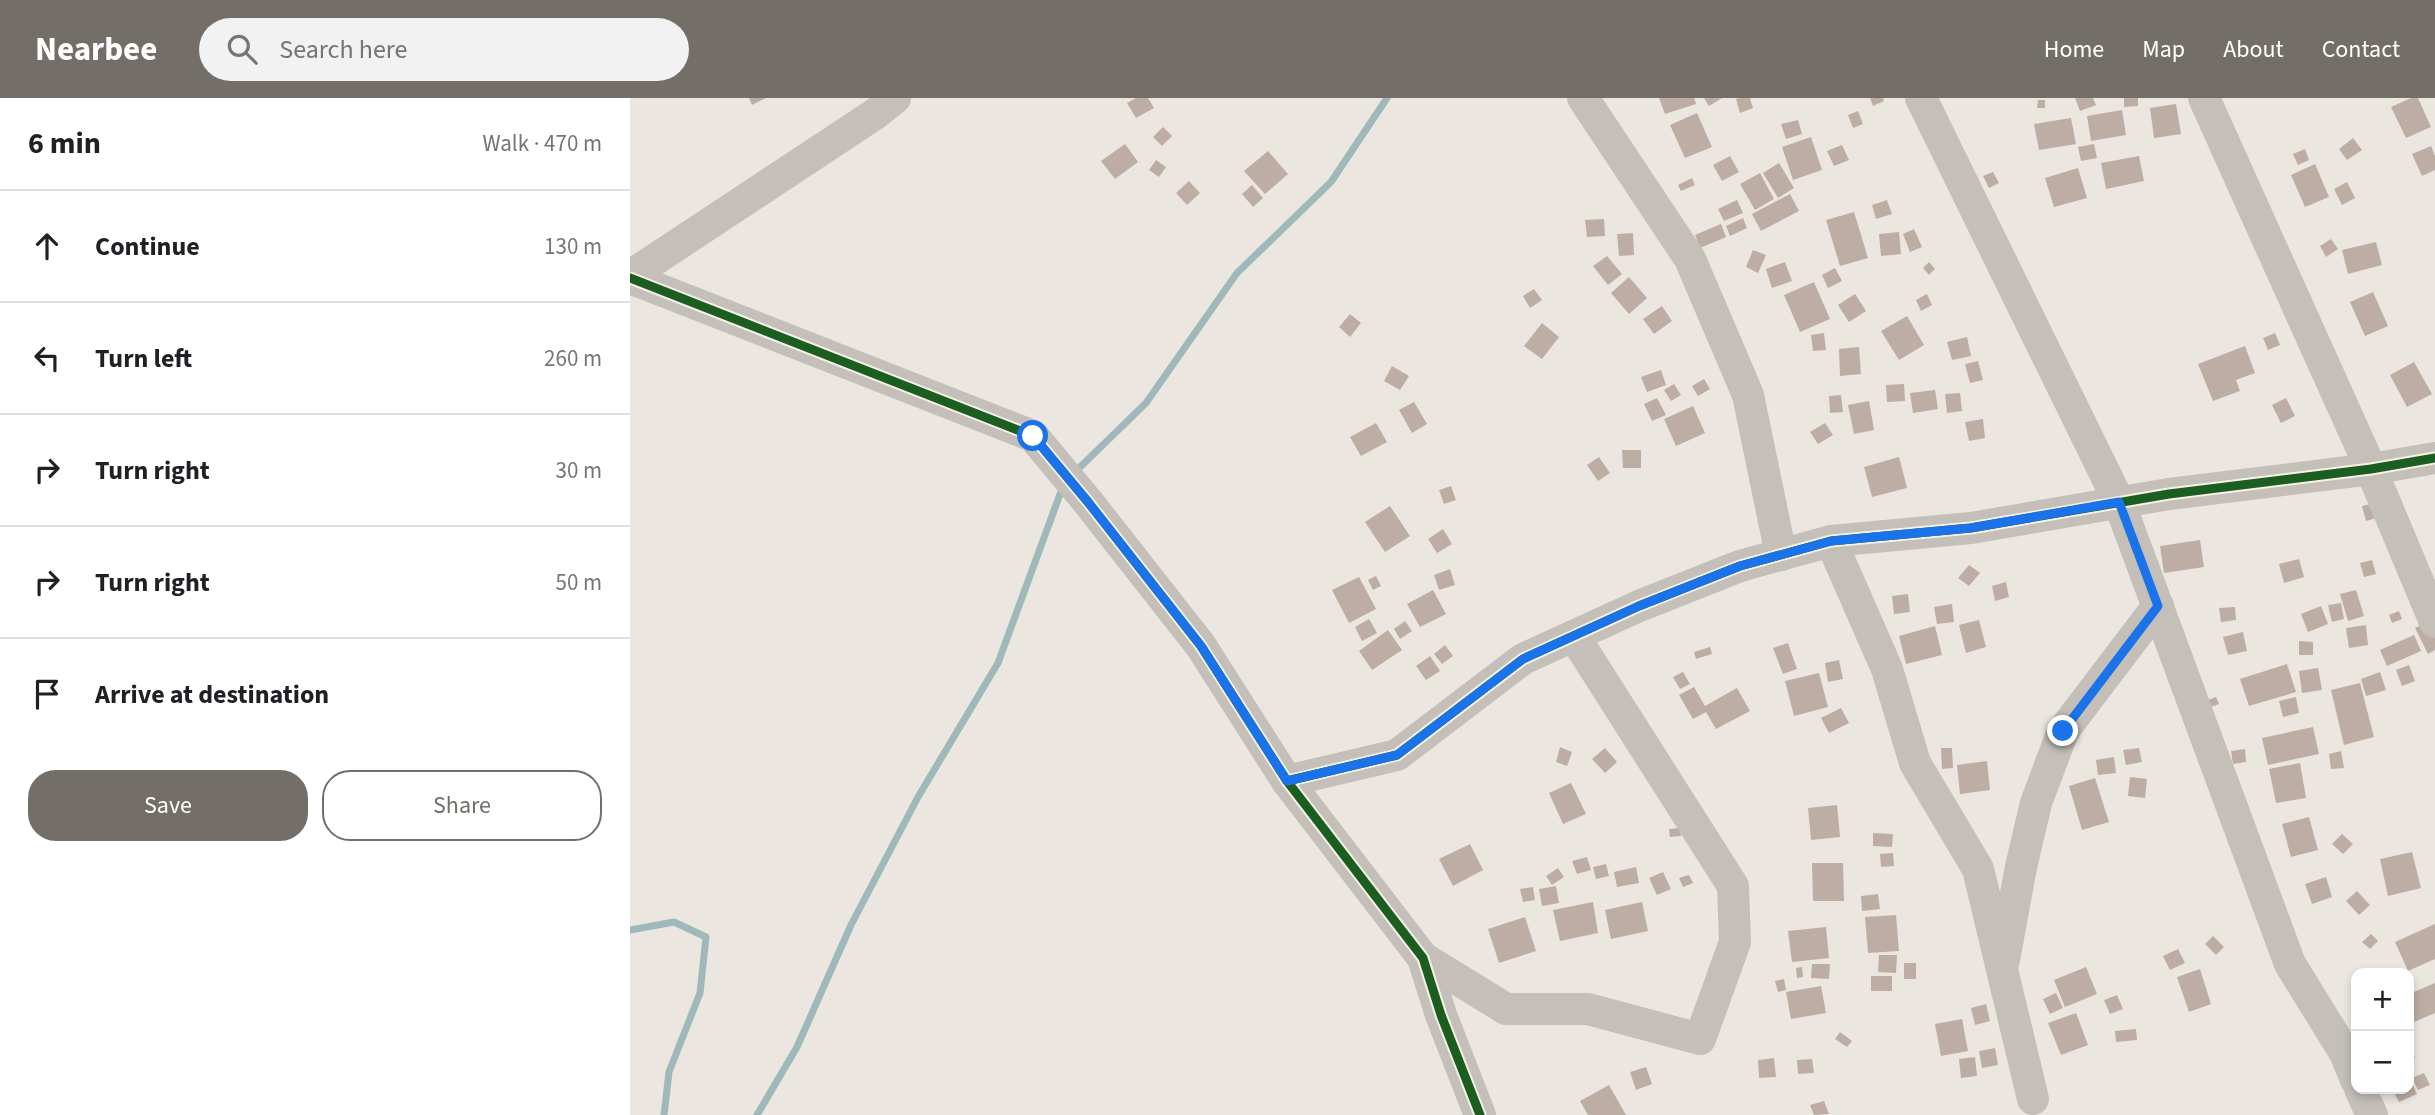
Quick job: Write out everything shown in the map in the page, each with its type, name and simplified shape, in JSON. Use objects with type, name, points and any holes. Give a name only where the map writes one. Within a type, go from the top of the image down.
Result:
[{"type":"street","points":[[630,277],[895,98]]},
{"type":"street","points":[[1583,98],[1690,259],[1748,395],[1780,555]]},
{"type":"street","points":[[1921,98],[2119,502],[2290,964],[2351,1069]]},
{"type":"street","points":[[2204,98],[2371,469],[2435,622]]},
{"type":"street","points":[[630,277],[1033,436],[1201,646],[1287,781],[1423,958],[1441,1015],[1480,1115]]},
{"type":"street","points":[[1287,781],[1397,755],[1523,659],[1639,606],[1740,566],[1831,541],[1970,528],[2169,494],[2371,469],[2435,458]]},
{"type":"street","points":[[1831,541],[1887,668],[1915,763],[1978,869],[2034,1099]]},
{"type":"street","points":[[2003,972],[2021,867],[2036,803],[2063,731],[2158,606]]},
{"type":"street","points":[[1423,958],[1506,1009],[1588,1009],[1700,1039],[1735,942],[1733,886],[1574,636]]},
{"type":"street","points":[[2362,1094],[2372,1115]]},
{"type":"building","points":[[749,98],[766,98],[752,105]]},
{"type":"building","points":[[1136,98],[1148,98],[1154,108],[1136,118],[1127,103]]},
{"type":"building","points":[[1659,98],[1694,98],[1696,104],[1665,114]]},
{"type":"building","points":[[1704,98],[1722,98],[1709,106]]},
{"type":"building","points":[[1750,98],[1753,108],[1740,113],[1736,99]]},
{"type":"building","points":[[1870,98],[1883,98],[1884,101],[1873,106]]},
{"type":"building","points":[[2075,98],[2093,98],[2096,105],[2080,111]]},
{"type":"building","points":[[2124,98],[2138,98],[2138,106],[2124,107]]},
{"type":"building","points":[[2411,98],[2418,98],[2431,127],[2406,138],[2391,107]]},
{"type":"building","points":[[2038,100],[2045,100],[2045,108],[2037,108]]},
{"type":"building","points":[[2176,104],[2181,134],[2154,138],[2150,108]]},
{"type":"building","points":[[2122,110],[2126,135],[2091,141],[2087,116]]},
{"type":"building","points":[[1858,111],[1863,124],[1853,128],[1848,115]]},
{"type":"building","points":[[1697,113],[1712,147],[1685,158],[1670,125]]},
{"type":"building","points":[[2071,118],[2076,144],[2039,150],[2034,124]]},
{"type":"building","points":[[1798,120],[1802,134],[1786,139],[1781,124]]},
{"type":"building","points":[[1163,127],[1172,136],[1162,146],[1153,137]]},
{"type":"building","points":[[1811,137],[1822,170],[1793,180],[1782,147]]},
{"type":"building","points":[[2353,138],[2362,150],[2347,160],[2339,149]]},
{"type":"building","points":[[1125,144],[1138,162],[1115,179],[1101,161]]},
{"type":"building","points":[[2094,144],[2097,158],[2081,161],[2078,147]]},
{"type":"building","points":[[1842,145],[1849,160],[1834,166],[1827,151]]},
{"type":"building","points":[[2431,146],[2435,156],[2435,170],[2422,176],[2412,154]]},
{"type":"building","points":[[2305,149],[2309,160],[2298,165],[2293,154]]},
{"type":"building","points":[[1268,151],[1288,174],[1265,194],[1244,171]]},
{"type":"building","points":[[1730,156],[1739,172],[1722,181],[1713,165]]},
{"type":"building","points":[[2139,156],[2144,181],[2106,189],[2101,163]]},
{"type":"building","points":[[1156,160],[1166,167],[1159,177],[1149,170]]},
{"type":"building","points":[[1779,163],[1794,188],[1778,198],[1763,173]]},
{"type":"building","points":[[2315,164],[2329,197],[2305,207],[2291,175]]},
{"type":"building","points":[[2078,168],[2087,198],[2054,207],[2045,178]]},
{"type":"building","points":[[1993,172],[1999,183],[1989,188],[1983,176]]},
{"type":"building","points":[[1760,173],[1774,199],[1755,210],[1740,184]]},
{"type":"building","points":[[1692,178],[1695,185],[1681,191],[1678,185]]},
{"type":"building","points":[[1189,181],[1200,193],[1187,205],[1176,193]]},
{"type":"building","points":[[2347,182],[2355,198],[2342,205],[2334,189]]},
{"type":"building","points":[[1252,185],[1263,198],[1253,207],[1242,194]]},
{"type":"building","points":[[1790,194],[1799,211],[1761,231],[1752,214]]},
{"type":"building","points":[[1737,200],[1743,213],[1724,221],[1718,209]]},
{"type":"building","points":[[1887,200],[1892,214],[1876,219],[1872,205]]},
{"type":"building","points":[[1854,212],[1868,258],[1840,266],[1826,220]]},
{"type":"building","points":[[1743,218],[1747,228],[1730,236],[1726,226]]},
{"type":"building","points":[[1604,219],[1605,236],[1587,237],[1585,220]]},
{"type":"building","points":[[1721,224],[1726,237],[1700,248],[1695,235]]},
{"type":"building","points":[[1914,229],[1922,247],[1910,252],[1903,234]]},
{"type":"building","points":[[1899,232],[1901,254],[1881,256],[1879,234]]},
{"type":"building","points":[[1633,233],[1634,255],[1619,256],[1617,234]]},
{"type":"building","points":[[2331,239],[2338,249],[2326,257],[2320,246]]},
{"type":"building","points":[[2376,242],[2382,265],[2348,274],[2342,250]]},
{"type":"building","points":[[1753,250],[1766,255],[1758,273],[1746,267]]},
{"type":"building","points":[[1607,256],[1622,274],[1608,285],[1593,266]]},
{"type":"building","points":[[1785,262],[1792,281],[1772,288],[1766,269]]},
{"type":"building","points":[[1929,262],[1935,269],[1929,275],[1923,268]]},
{"type":"building","points":[[1835,268],[1842,281],[1828,288],[1822,275]]},
{"type":"building","points":[[1629,277],[1647,298],[1629,314],[1611,293]]},
{"type":"building","points":[[1814,282],[1830,319],[1800,332],[1784,295]]},
{"type":"building","points":[[1534,289],[1542,300],[1530,308],[1523,296]]},
{"type":"building","points":[[2373,292],[2388,326],[2365,336],[2350,302]]},
{"type":"building","points":[[1855,294],[1866,311],[1849,322],[1838,305]]},
{"type":"building","points":[[1927,294],[1932,305],[1921,311],[1916,300]]},
{"type":"building","points":[[1662,306],[1672,321],[1654,334],[1643,319]]},
{"type":"building","points":[[1350,314],[1361,323],[1350,337],[1339,327]]},
{"type":"building","points":[[1907,316],[1924,345],[1899,360],[1881,331]]},
{"type":"building","points":[[1542,323],[1559,337],[1542,359],[1524,346]]},
{"type":"building","points":[[1824,333],[1826,350],[1813,351],[1811,335]]},
{"type":"building","points":[[2275,333],[2280,345],[2268,350],[2263,338]]},
{"type":"building","points":[[1967,337],[1971,356],[1952,360],[1947,342]]},
{"type":"building","points":[[2245,346],[2255,373],[2236,380],[2240,391],[2213,401],[2198,364]]},
{"type":"building","points":[[1859,347],[1861,374],[1840,376],[1839,349]]},
{"type":"building","points":[[1978,361],[1983,380],[1970,383],[1965,364]]},
{"type":"building","points":[[2414,362],[2432,394],[2407,407],[2390,375]]},
{"type":"building","points":[[1392,366],[1409,376],[1400,390],[1384,381]]},
{"type":"building","points":[[1661,370],[1666,385],[1647,392],[1641,377]]},
{"type":"building","points":[[1704,379],[1710,389],[1698,396],[1692,386]]},
{"type":"building","points":[[1674,384],[1681,395],[1671,401],[1664,390]]},
{"type":"building","points":[[1904,384],[1905,401],[1887,402],[1886,385]]},
{"type":"building","points":[[1935,390],[1938,409],[1913,413],[1910,393]]},
{"type":"building","points":[[1960,393],[1962,411],[1947,413],[1945,394]]},
{"type":"building","points":[[1841,395],[1843,412],[1830,413],[1829,396]]},
{"type":"building","points":[[1657,398],[1666,415],[1652,421],[1644,404]]},
{"type":"building","points":[[2286,398],[2295,416],[2281,423],[2272,405]]},
{"type":"building","points":[[1869,401],[1874,430],[1854,434],[1848,405]]},
{"type":"building","points":[[1414,402],[1427,424],[1412,433],[1399,410]]},
{"type":"building","points":[[1693,406],[1705,433],[1676,446],[1664,419]]},
{"type":"building","points":[[1983,419],[1985,438],[1969,441],[1965,422]]},
{"type":"building","points":[[1376,423],[1387,442],[1361,456],[1350,437]]},
{"type":"building","points":[[1825,423],[1833,435],[1818,444],[1810,432]]},
{"type":"building","points":[[1622,450],[1641,450],[1641,468],[1623,468]]},
{"type":"building","points":[[1599,457],[1610,473],[1598,481],[1587,465]]},
{"type":"building","points":[[1899,457],[1907,488],[1872,497],[1864,467]]},
{"type":"building","points":[[1451,486],[1456,500],[1444,504],[1439,490]]},
{"type":"building","points":[[2380,502],[2384,516],[2366,521],[2362,506]]},
{"type":"building","points":[[1390,506],[1410,536],[1385,552],[1365,522]]},
{"type":"building","points":[[1443,529],[1452,544],[1437,553],[1428,539]]},
{"type":"building","points":[[2200,540],[2204,567],[2164,573],[2160,546]]},
{"type":"building","points":[[2299,559],[2304,577],[2284,583],[2279,564]]},
{"type":"building","points":[[2372,560],[2376,574],[2364,577],[2360,563]]},
{"type":"building","points":[[1969,565],[1980,573],[1969,586],[1958,578]]},
{"type":"building","points":[[1450,569],[1455,585],[1439,590],[1434,575]]},
{"type":"building","points":[[1376,576],[1381,586],[1373,590],[1368,580]]},
{"type":"building","points":[[1359,577],[1376,609],[1349,623],[1332,590]]},
{"type":"building","points":[[2006,582],[2009,597],[1995,601],[1992,586]]},
{"type":"building","points":[[1433,590],[1446,614],[1420,627],[1407,604]]},
{"type":"building","points":[[2356,590],[2364,616],[2348,621],[2340,594]]},
{"type":"building","points":[[1908,594],[1910,612],[1894,614],[1892,596]]},
{"type":"building","points":[[2341,603],[2344,619],[2332,622],[2328,605]]},
{"type":"building","points":[[1952,604],[1954,622],[1937,624],[1934,607]]},
{"type":"building","points":[[2321,606],[2328,624],[2308,632],[2301,614]]},
{"type":"building","points":[[2235,607],[2236,620],[2221,622],[2219,608]]},
{"type":"building","points":[[2399,611],[2402,619],[2392,623],[2389,615]]},
{"type":"building","points":[[1369,619],[1377,633],[1362,641],[1355,627]]},
{"type":"building","points":[[1979,620],[1986,647],[1966,653],[1959,625]]},
{"type":"building","points":[[1405,621],[1412,631],[1400,639],[1394,629]]},
{"type":"building","points":[[2427,622],[2435,637],[2435,650],[2428,654],[2415,628]]},
{"type":"building","points":[[2366,625],[2368,645],[2349,648],[2346,628]]},
{"type":"building","points":[[1935,626],[1942,655],[1906,664],[1899,636]]},
{"type":"building","points":[[1388,630],[1402,650],[1372,670],[1359,651]]},
{"type":"building","points":[[2243,632],[2247,651],[2228,655],[2223,637]]},
{"type":"building","points":[[2414,635],[2421,651],[2387,666],[2380,650]]},
{"type":"building","points":[[2299,641],[2313,642],[2313,655],[2299,655]]},
{"type":"building","points":[[1788,643],[1797,669],[1783,674],[1773,648]]},
{"type":"building","points":[[1445,645],[1453,656],[1442,664],[1434,654]]},
{"type":"building","points":[[1710,647],[1712,654],[1696,659],[1694,652]]},
{"type":"building","points":[[1430,656],[1440,671],[1426,680],[1416,666]]},
{"type":"building","points":[[1839,660],[1843,679],[1828,682],[1825,663]]},
{"type":"building","points":[[2287,664],[2296,692],[2249,706],[2240,679]]},
{"type":"building","points":[[2409,665],[2415,681],[2402,686],[2396,670]]},
{"type":"building","points":[[2318,668],[2322,690],[2302,693],[2299,671]]},
{"type":"building","points":[[1683,672],[1690,684],[1680,689],[1673,677]]},
{"type":"building","points":[[2380,672],[2386,690],[2366,696],[2361,679]]},
{"type":"building","points":[[1819,673],[1828,707],[1794,716],[1785,681]]},
{"type":"building","points":[[2360,683],[2374,737],[2344,745],[2331,690]]},
{"type":"building","points":[[1694,687],[1705,706],[1737,688],[1750,711],[1716,729],[1706,712],[1693,719],[1679,695]]},
{"type":"building","points":[[2216,697],[2219,704],[2208,708],[2206,701]]},
{"type":"building","points":[[2296,697],[2299,713],[2283,717],[2279,701]]},
{"type":"building","points":[[1841,708],[1849,723],[1829,733],[1821,718]]},
{"type":"building","points":[[2313,727],[2319,754],[2268,765],[2262,738]]},
{"type":"building","points":[[1560,747],[1572,752],[1567,766],[1556,762]]},
{"type":"building","points":[[1605,748],[1617,762],[1605,773],[1592,759]]},
{"type":"building","points":[[1941,748],[1952,748],[1953,768],[1942,769]]},
{"type":"building","points":[[2139,748],[2142,762],[2126,765],[2123,750]]},
{"type":"building","points":[[2245,749],[2246,762],[2233,764],[2231,751]]},
{"type":"building","points":[[2341,751],[2344,768],[2331,769],[2329,754]]},
{"type":"building","points":[[2114,757],[2116,773],[2098,775],[2096,760]]},
{"type":"building","points":[[1987,761],[1990,790],[1960,794],[1957,765]]},
{"type":"building","points":[[2300,763],[2306,798],[2276,803],[2269,769]]},
{"type":"building","points":[[2130,777],[2147,779],[2145,798],[2128,796]]},
{"type":"building","points":[[2095,778],[2109,822],[2082,830],[2069,786]]},
{"type":"building","points":[[1571,783],[1586,814],[1563,824],[1549,793]]},
{"type":"building","points":[[1837,805],[1840,837],[1811,840],[1808,808]]},
{"type":"building","points":[[2309,817],[2318,850],[2291,857],[2282,824]]},
{"type":"building","points":[[1680,828],[1681,836],[1670,837],[1669,829]]},
{"type":"building","points":[[1873,833],[1893,834],[1892,847],[1873,846]]},
{"type":"building","points":[[2342,834],[2353,844],[2343,854],[2332,844]]},
{"type":"building","points":[[1470,844],[1483,870],[1453,886],[1439,859]]},
{"type":"building","points":[[2412,852],[2421,888],[2388,896],[2380,859]]},
{"type":"building","points":[[1893,853],[1894,866],[1881,867],[1880,854]]},
{"type":"building","points":[[1587,857],[1591,870],[1577,874],[1572,861]]},
{"type":"building","points":[[1812,863],[1843,863],[1844,901],[1813,901]]},
{"type":"building","points":[[1606,864],[1609,876],[1596,879],[1593,867]]},
{"type":"building","points":[[1636,867],[1639,883],[1617,887],[1614,872]]},
{"type":"building","points":[[1558,868],[1564,877],[1552,885],[1546,876]]},
{"type":"building","points":[[1663,872],[1671,889],[1657,895],[1649,878]]},
{"type":"building","points":[[1689,875],[1693,883],[1683,887],[1679,878]]},
{"type":"building","points":[[2326,877],[2332,897],[2312,904],[2305,884]]},
{"type":"building","points":[[1556,886],[1559,903],[1542,906],[1539,889]]},
{"type":"building","points":[[1533,887],[1535,900],[1523,902],[1520,889]]},
{"type":"building","points":[[2357,891],[2370,905],[2359,915],[2346,901]]},
{"type":"building","points":[[1878,894],[1880,909],[1862,911],[1861,896]]},
{"type":"building","points":[[1593,902],[1598,933],[1560,941],[1553,910]]},
{"type":"building","points":[[1642,902],[1648,931],[1611,939],[1605,910]]},
{"type":"building","points":[[1896,915],[1899,951],[1868,953],[1865,917]]},
{"type":"building","points":[[1525,917],[1536,951],[1499,963],[1488,929]]},
{"type":"building","points":[[2435,924],[2435,959],[2414,968],[2407,968],[2395,942]]},
{"type":"building","points":[[1826,927],[1829,958],[1792,962],[1788,931]]},
{"type":"building","points":[[2371,934],[2378,941],[2370,949],[2362,942]]},
{"type":"building","points":[[2213,936],[2224,947],[2216,955],[2205,944]]},
{"type":"building","points":[[2178,949],[2185,963],[2170,970],[2163,956]]},
{"type":"building","points":[[1879,955],[1897,955],[1896,973],[1878,972]]},
{"type":"building","points":[[1904,963],[1916,963],[1916,979],[1904,979]]},
{"type":"building","points":[[1812,964],[1830,964],[1829,979],[1811,978]]},
{"type":"building","points":[[1802,967],[1803,977],[1797,978],[1796,968]]},
{"type":"building","points":[[2086,967],[2097,994],[2065,1007],[2054,980]]},
{"type":"building","points":[[2200,969],[2211,1004],[2189,1012],[2177,977]]},
{"type":"building","points":[[1871,976],[1892,976],[1892,991],[1871,991]]},
{"type":"building","points":[[1784,979],[1786,990],[1778,992],[1775,981]]},
{"type":"building","points":[[2435,983],[2435,1013],[2414,1022],[2414,992]]},
{"type":"building","points":[[1821,986],[1826,1013],[1791,1019],[1786,992]]},
{"type":"building","points":[[2056,993],[2063,1008],[2050,1014],[2043,999]]},
{"type":"building","points":[[2117,995],[2123,1009],[2110,1014],[2104,1000]]},
{"type":"building","points":[[1986,1004],[1990,1021],[1975,1025],[1971,1008]]},
{"type":"building","points":[[2076,1013],[2088,1045],[2061,1055],[2048,1023]]},
{"type":"building","points":[[1962,1019],[1968,1051],[1941,1056],[1935,1024]]},
{"type":"building","points":[[2136,1029],[2137,1040],[2116,1042],[2115,1031]]},
{"type":"building","points":[[1840,1032],[1852,1041],[1847,1047],[1835,1039]]},
{"type":"building","points":[[1995,1048],[1998,1065],[1982,1068],[1979,1051]]},
{"type":"building","points":[[1975,1057],[1977,1076],[1961,1078],[1959,1059]]},
{"type":"building","points":[[1774,1058],[1776,1077],[1759,1078],[1758,1060]]},
{"type":"building","points":[[1812,1059],[1814,1073],[1798,1074],[1797,1060]]},
{"type":"building","points":[[1646,1067],[1652,1084],[1636,1090],[1630,1072]]},
{"type":"building","points":[[2424,1073],[2430,1085],[2418,1090],[2414,1077]]},
{"type":"building","points":[[1609,1085],[1626,1115],[1588,1115],[1580,1101]]},
{"type":"building","points":[[2414,1088],[2417,1094],[2399,1102],[2395,1094],[2414,1094]]},
{"type":"building","points":[[1824,1101],[1829,1114],[1814,1115],[1810,1105]]},
{"type":"waterway","points":[[1075,472],[1146,403],[1237,273],[1331,182],[1387,98]]},
{"type":"waterway","points":[[757,1115],[797,1047],[851,925],[918,797],[998,663],[1063,486]]},
{"type":"waterway","points":[[630,930],[674,922],[706,937],[700,993],[669,1072],[664,1115]]},
{"type":"cycle path","points":[[630,278],[1033,436],[1201,646],[1287,781],[1423,958],[1441,1015],[1480,1115]]},
{"type":"cycle path","points":[[1287,781],[1397,755],[1523,659],[1639,606],[1740,566],[1831,541],[1971,528],[2169,494],[2371,469],[2435,458]]},
{"type":"route","points":[[1033,436],[1201,646],[1287,781],[1397,755],[1523,659],[1639,606],[1740,566],[1831,541],[1970,528],[2119,502],[2158,606],[2063,731]]}]
